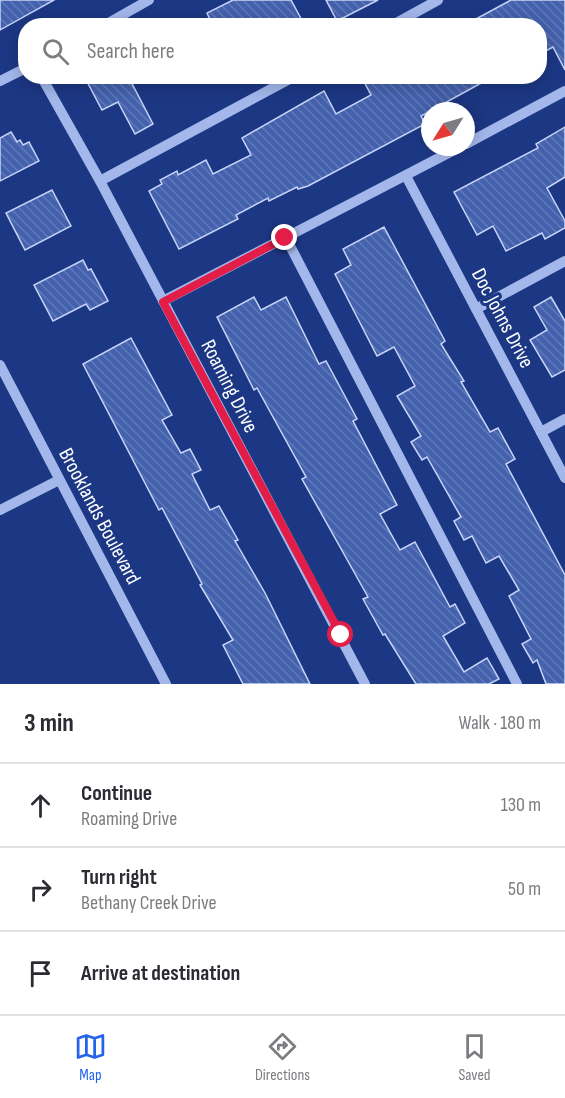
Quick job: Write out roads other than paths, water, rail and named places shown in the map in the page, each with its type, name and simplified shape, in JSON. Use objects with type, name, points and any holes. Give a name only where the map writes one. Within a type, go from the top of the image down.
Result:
[{"type":"street","points":[[117,18],[149,0]]},
{"type":"street","points":[[405,18],[438,0]]},
{"type":"street","points":[[0,81],[18,72]]},
{"type":"street","name":"Roaming Drive","points":[[45,84],[100,181],[365,684]]},
{"type":"street","points":[[100,181],[280,84]]},
{"type":"street","points":[[475,139],[565,91]]},
{"type":"street","points":[[163,302],[443,156]]},
{"type":"street","name":"Doc Johns Drive","points":[[405,176],[565,478]]},
{"type":"street","points":[[285,238],[517,684]]},
{"type":"street","points":[[476,309],[565,261]]},
{"type":"street","name":"Brooklands Boulevard","points":[[0,365],[166,684]]},
{"type":"street","points":[[542,432],[565,419]]},
{"type":"street","points":[[0,510],[59,480]]}]
